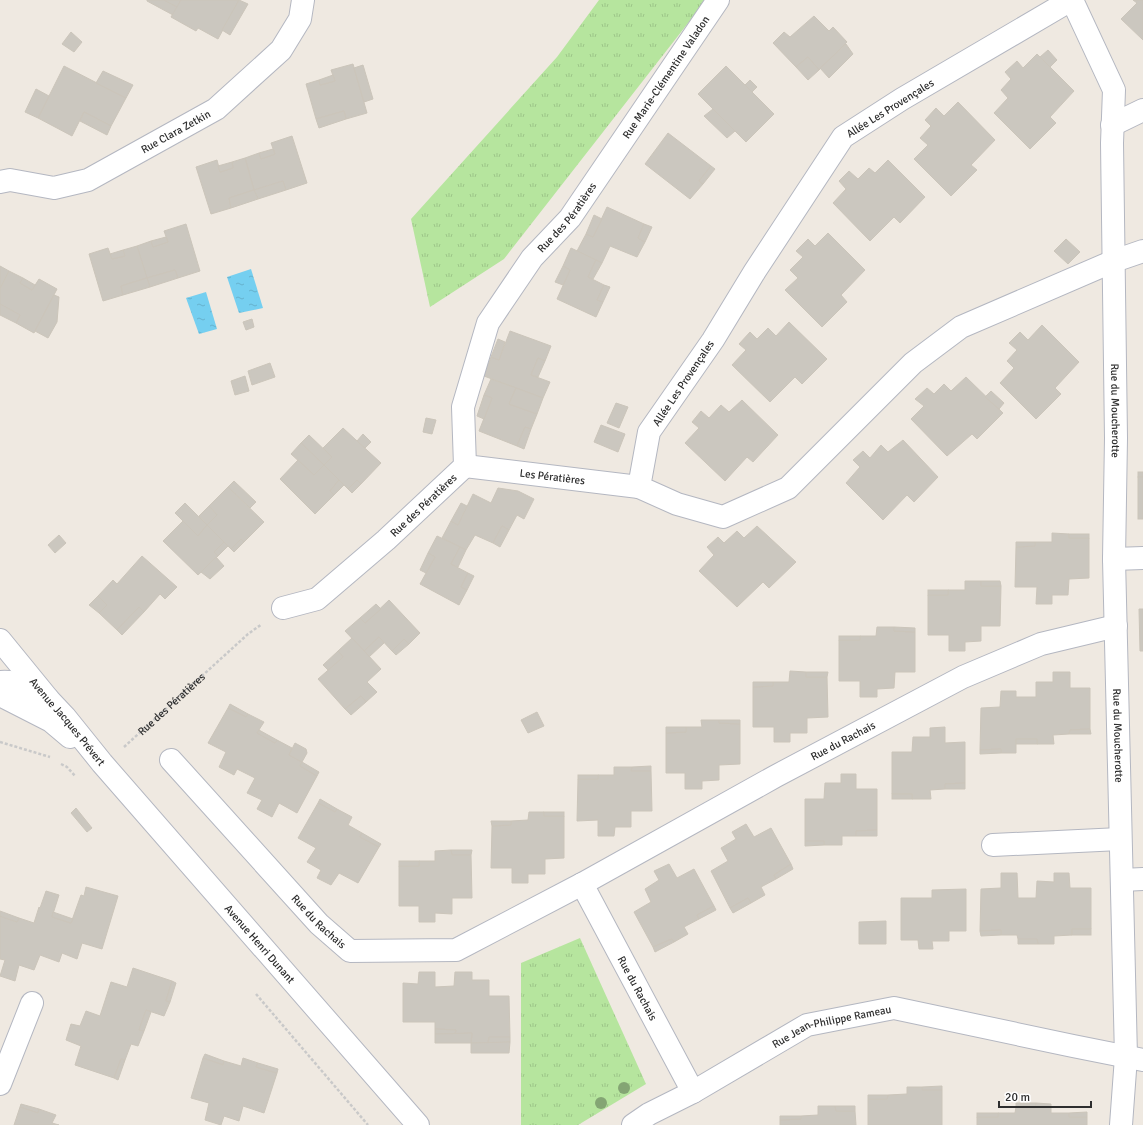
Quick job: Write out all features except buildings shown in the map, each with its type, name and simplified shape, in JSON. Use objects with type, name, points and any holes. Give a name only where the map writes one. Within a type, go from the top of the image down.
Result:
[{"type":"street","name":"Rue Clara Zetkin","points":[[0,182],[10,180],[54,188],[88,180],[216,109],[281,50],[300,19],[303,0]]},
{"type":"street","name":"Rue Marie-Clémentine Valadon","points":[[613,154],[718,0]]},
{"type":"street","name":"Allée Les Provençales","points":[[639,487],[649,432],[712,340],[755,271],[843,137],[902,99],[1071,0],[1114,90],[1112,143],[1114,261]]},
{"type":"street","points":[[1112,125],[1143,110]]},
{"type":"street","name":"Rue des Pératières","points":[[283,608],[317,599],[386,540],[465,466],[463,407],[488,323],[532,258],[570,218],[613,154]]},
{"type":"street","points":[[639,487],[677,504],[723,517],[788,488],[913,363],[961,327],[1114,261],[1143,251]]},
{"type":"street","name":"Rue du Moucherotte","points":[[1114,261],[1116,438],[1114,559],[1120,839],[1134,1059],[1121,1125]]},
{"type":"street","name":"Les Pératières","points":[[465,466],[639,487]]},
{"type":"street","points":[[1114,559],[1143,558]]},
{"type":"street","name":"Rue du Rachais","points":[[171,760],[318,924],[350,951],[456,950],[582,884],[776,776],[963,678],[1041,644],[1116,626]]},
{"type":"street","name":"Avenue Jacques Prévert","points":[[0,640],[102,763]]},
{"type":"street","points":[[0,682],[7,681],[31,688],[50,700]]},
{"type":"street","name":"Avenue Jacques Prévert","points":[[0,696],[51,721],[102,763]]},
{"type":"street","name":"Avenue Henri Dunant","points":[[102,763],[418,1125]]},
{"type":"street","points":[[993,844],[1120,839]]},
{"type":"street","points":[[1122,880],[1143,879]]},
{"type":"street","name":"Rue du Rachais","points":[[582,884],[693,1092]]},
{"type":"street","points":[[0,1084],[32,1003]]},
{"type":"street","name":"Rue Jean-Philippe Rameau","points":[[633,1125],[649,1114],[693,1092],[807,1025],[894,1008],[1134,1059]]},
{"type":"path","name":"Rue des Pératières","points":[[102,763],[129,743],[248,634],[283,608]]},
{"type":"path","points":[[0,742],[50,758]]},
{"type":"path","points":[[56,761],[67,767],[78,779]]},
{"type":"path","points":[[256,994],[368,1125]]},
{"type":"green space","points":[[599,0],[706,0],[504,259],[430,307],[411,219],[557,57]]},
{"type":"green space","points":[[580,938],[646,1084],[578,1125],[521,1125],[521,963]]},
{"type":"water","points":[[251,269],[263,308],[239,313],[227,277]]},
{"type":"water","points":[[206,292],[217,329],[199,334],[186,298]]}]
